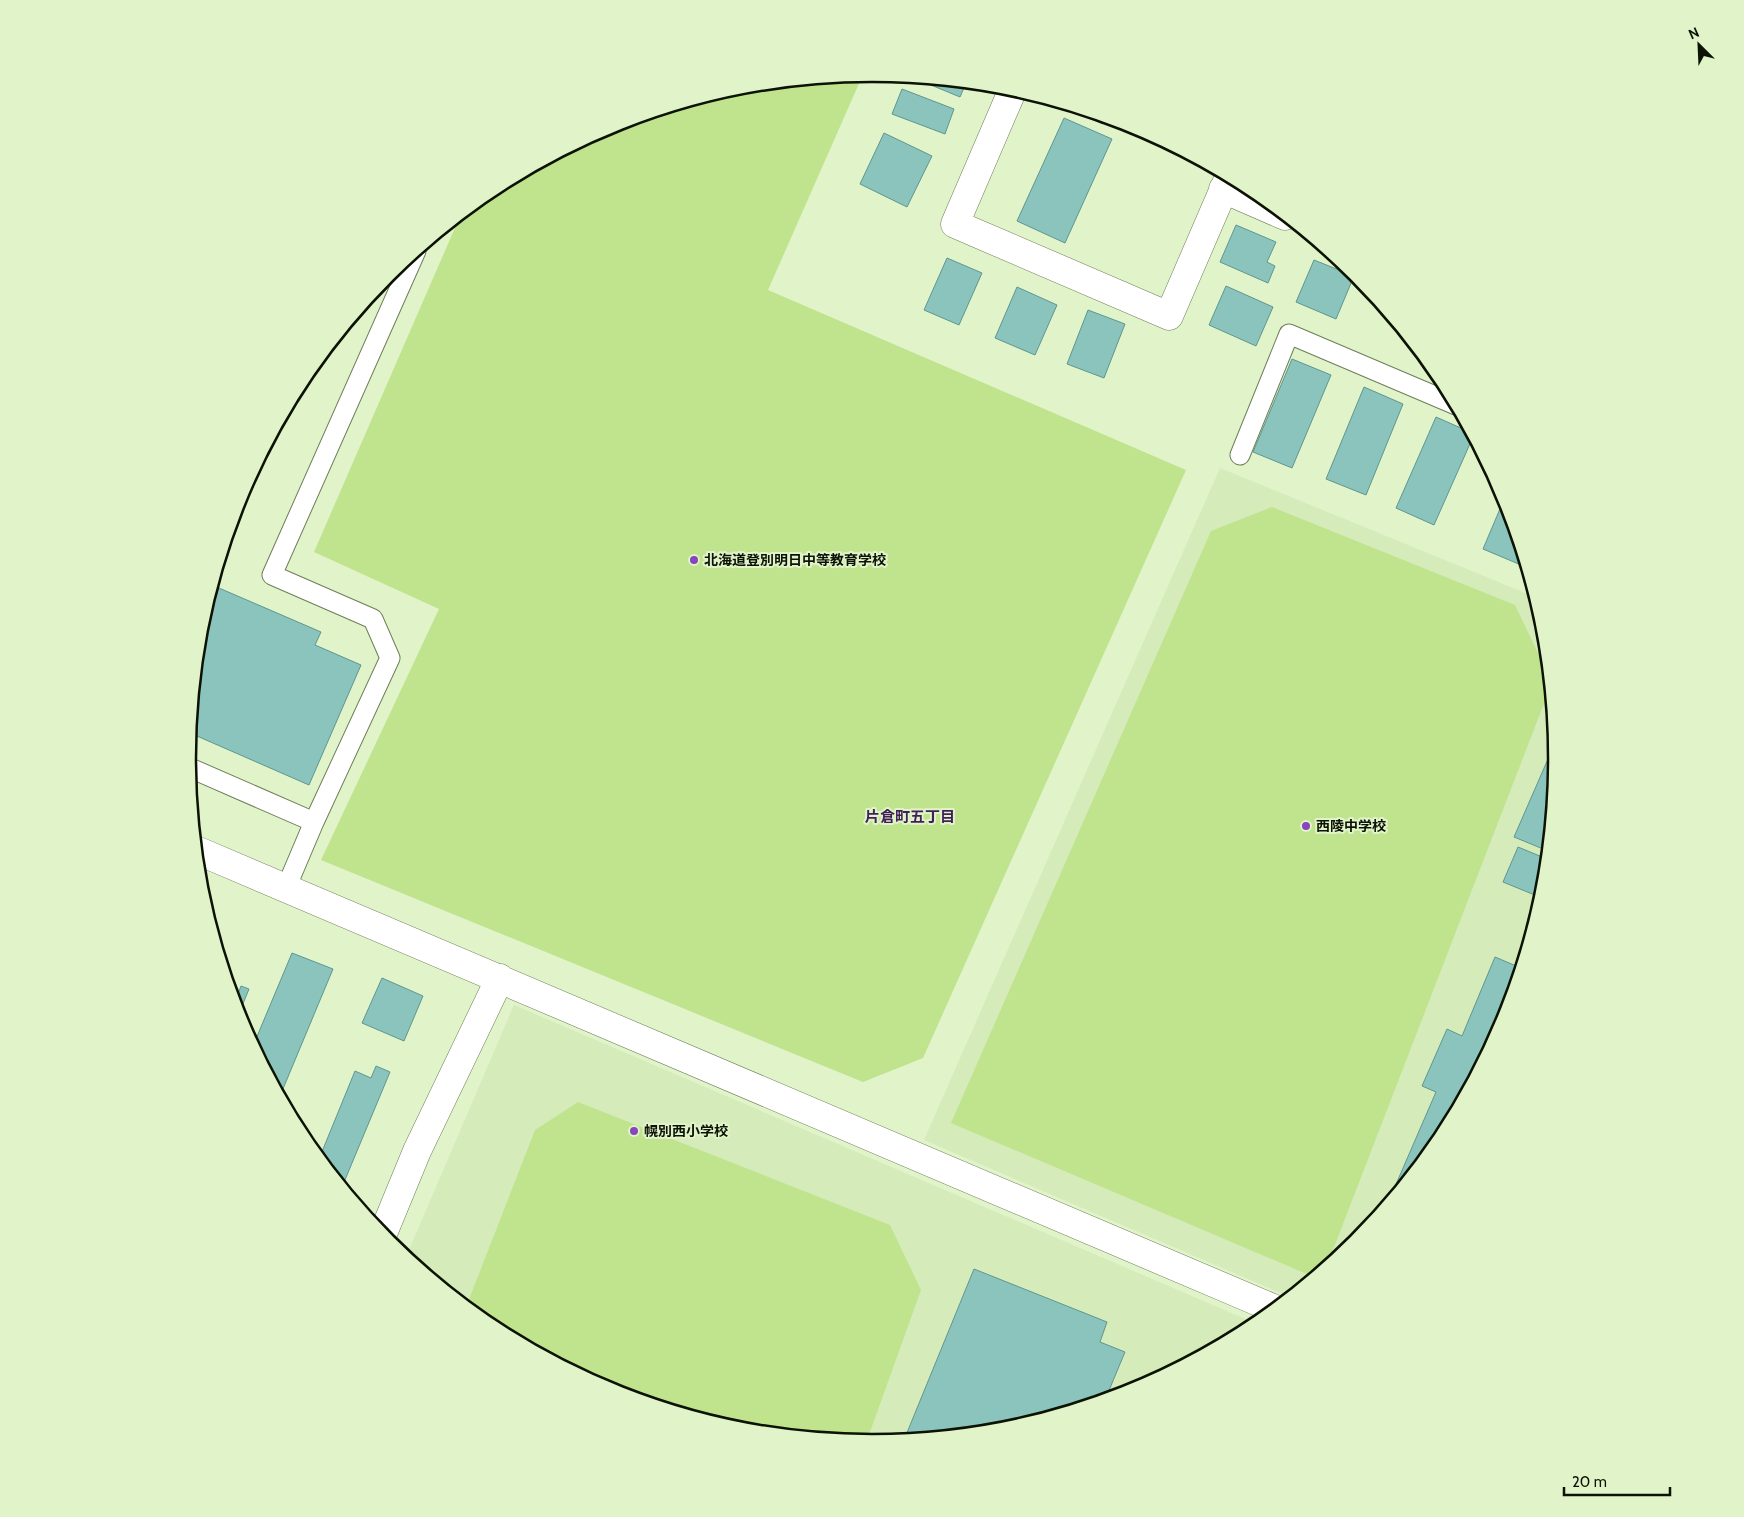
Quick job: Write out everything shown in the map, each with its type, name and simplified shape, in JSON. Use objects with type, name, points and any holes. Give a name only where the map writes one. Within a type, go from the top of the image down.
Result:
[{"type":"street","points":[[1010,96],[955,224],[1168,316],[1226,183]]},
{"type":"street","points":[[203,853],[1268,1306]]},
{"type":"street","points":[[385,1228],[417,1151],[500,978]]},
{"type":"lane","points":[[286,888],[314,822],[390,658],[373,619],[272,575],[410,265]]},
{"type":"lane","points":[[1240,455],[1289,334],[1444,400]]},
{"type":"lane","points":[[196,772],[314,822]]},
{"type":"shaded area","name":"西陵中学校","points":[[1220,468],[1527,594],[1535,627],[1547,714],[1547,803],[1535,890],[1512,976],[1497,1017],[1478,1057],[1434,1134],[1380,1204],[1350,1237],[1318,1267],[1284,1295],[924,1140]]},
{"type":"shaded area","name":"幌別西小学校","points":[[514,1005],[1249,1320],[1171,1365],[1131,1383],[1089,1399],[1047,1411],[1004,1422],[960,1429],[916,1433],[828,1433],[740,1422],[655,1399],[613,1383],[573,1365],[496,1321],[460,1295],[409,1251]]},
{"type":"green space","name":"北海道登別明日中等教育学校","points":[[859,83],[768,290],[1186,470],[923,1058],[863,1082],[321,860],[439,609],[314,552],[456,225],[496,196],[534,173],[573,152],[613,134],[655,118],[697,106],[740,95],[784,88]]},
{"type":"green space","name":"西陵中学校","points":[[1272,507],[1515,605],[1540,657],[1542,670],[1545,700],[1331,1255],[1309,1275],[951,1123],[1211,531]]},
{"type":"green space","points":[[578,1102],[890,1225],[921,1290],[869,1434],[784,1429],[740,1422],[655,1399],[573,1365],[496,1321],[468,1301],[535,1130]]},
{"type":"building","points":[[932,85],[964,89],[960,97]]},
{"type":"building","points":[[902,89],[954,109],[945,134],[892,114]]},
{"type":"building","points":[[1064,118],[1112,139],[1065,243],[1017,221]]},
{"type":"building","points":[[884,133],[932,156],[907,207],[860,184]]},
{"type":"building","points":[[1236,225],[1276,242],[1267,262],[1275,266],[1268,283],[1220,262]]},
{"type":"building","points":[[947,258],[982,273],[959,325],[924,310]]},
{"type":"building","points":[[1314,260],[1340,270],[1352,282],[1336,319],[1296,302]]},
{"type":"building","points":[[1226,286],[1273,307],[1256,346],[1209,325]]},
{"type":"building","points":[[1017,287],[1057,305],[1035,355],[995,338]]},
{"type":"building","points":[[1088,310],[1125,324],[1104,378],[1067,364]]},
{"type":"building","points":[[1292,359],[1331,375],[1292,468],[1253,452]]},
{"type":"building","points":[[1364,387],[1403,404],[1366,495],[1326,479]]},
{"type":"building","points":[[1436,417],[1461,428],[1470,445],[1434,525],[1396,508]]},
{"type":"building","points":[[1500,509],[1519,564],[1483,549]]},
{"type":"building","points":[[218,588],[321,632],[315,645],[361,665],[309,785],[197,736],[202,670]]},
{"type":"building","points":[[1548,759],[1547,803],[1542,848],[1514,837]]},
{"type":"building","points":[[1518,847],[1540,856],[1534,895],[1503,882]]},
{"type":"building","points":[[292,953],[333,969],[283,1089],[257,1037]]},
{"type":"building","points":[[1495,957],[1515,966],[1497,1017],[1457,1096],[1434,1134],[1396,1185],[1436,1092],[1422,1086],[1447,1029],[1462,1036]]},
{"type":"building","points":[[382,978],[423,996],[404,1041],[362,1023]]},
{"type":"building","points":[[241,986],[249,989],[243,1005],[238,993]]},
{"type":"building","points":[[376,1066],[390,1072],[345,1181],[322,1151],[355,1071],[371,1078]]},
{"type":"building","points":[[974,1269],[1107,1322],[1100,1342],[1125,1352],[1109,1392],[1089,1399],[1004,1422],[960,1429],[907,1433]]},
{"type":"place","name":"北海道登別明日中等教育学校","points":[[694,560]]},
{"type":"place","name":"西陵中学校","points":[[1306,826]]},
{"type":"place","name":"幌別西小学校","points":[[634,1131]]},
{"type":"district","name":"片倉町五丁目","points":[[910,817]]}]
